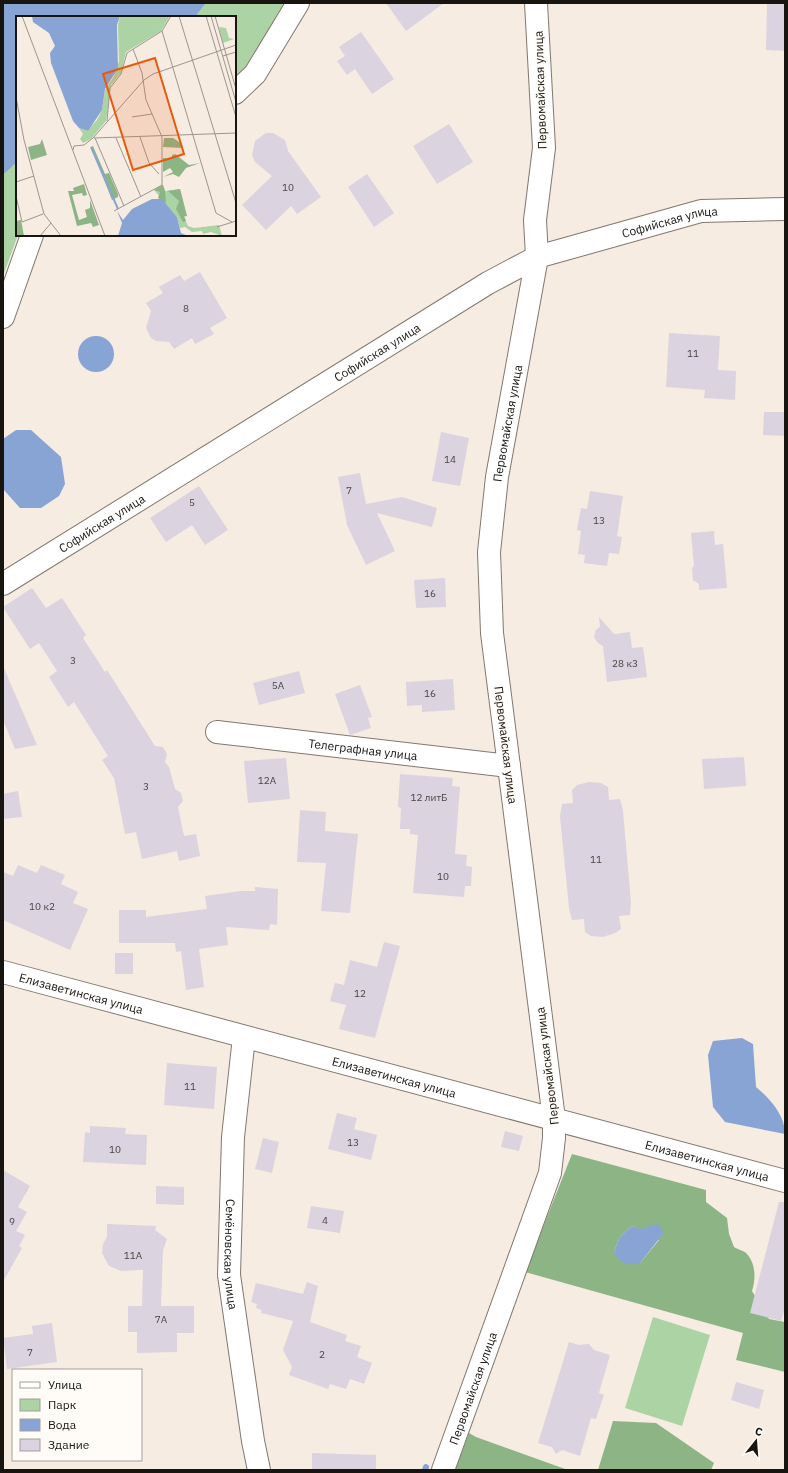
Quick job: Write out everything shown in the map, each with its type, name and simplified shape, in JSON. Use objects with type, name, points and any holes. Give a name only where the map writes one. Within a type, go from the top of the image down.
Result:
[{"type":"street","points":[[236,91],[254,74],[298,3]]},
{"type":"street","name":"Первомайская улица","points":[[443,1470],[550,1173],[554,1138],[554,1119],[492,633],[489,552],[497,477],[537,257],[535,220],[544,148],[536,3]]},
{"type":"street","name":"Софийская улица","points":[[3,584],[71,540],[488,283],[537,257],[701,212],[785,210]]},
{"type":"street","points":[[3,317],[32,236]]},
{"type":"street","name":"Телеграфная улица","points":[[217,732],[509,766]]},
{"type":"street","name":"Елизаветинская улица","points":[[3,972],[785,1181]]},
{"type":"street","name":"Семёновская улица","points":[[244,1037],[234,1137],[229,1275],[253,1441],[259,1470]]},
{"type":"green space","points":[[206,3],[289,3],[252,62],[236,78],[236,16],[196,16]]},
{"type":"green space","points":[[16,163],[16,236],[18,236],[3,276],[3,175]]},
{"type":"green space","points":[[572,1154],[706,1190],[706,1202],[727,1218],[729,1234],[734,1247],[746,1253],[752,1261],[754,1281],[752,1291],[769,1319],[785,1322],[785,1372],[736,1360],[743,1333],[525,1272]],"holes":[[[633,1226],[659,1240],[640,1263],[614,1253],[620,1237]]]},
{"type":"green space","points":[[653,1317],[710,1335],[682,1426],[625,1408]]},
{"type":"green space","points":[[613,1421],[656,1423],[714,1463],[711,1470],[598,1470]]},
{"type":"green space","points":[[469,1433],[476,1437],[568,1470],[455,1470]]},
{"type":"water","points":[[3,3],[206,3],[196,16],[16,16],[16,163],[3,175]]},
{"type":"water","points":[[96,336],[109,341],[114,354],[109,367],[96,372],[83,367],[78,354],[83,341]]},
{"type":"water","points":[[16,430],[31,430],[61,457],[65,484],[59,496],[41,508],[20,508],[3,489],[3,439]]},
{"type":"water","points":[[742,1038],[753,1044],[756,1087],[771,1102],[780,1114],[785,1134],[725,1122],[713,1107],[708,1055],[713,1041]]},
{"type":"water","points":[[657,1224],[662,1228],[663,1234],[640,1263],[628,1264],[619,1260],[614,1253],[615,1248],[620,1237],[626,1231],[633,1226],[640,1229]]},
{"type":"building","points":[[386,3],[444,3],[406,31]]},
{"type":"building","points":[[767,3],[785,3],[785,51],[766,50]]},
{"type":"building","points":[[361,32],[394,79],[372,94],[355,69],[347,75],[337,61],[345,56],[339,47]]},
{"type":"building","points":[[449,124],[473,162],[437,184],[413,146]]},
{"type":"building","points":[[266,133],[273,133],[285,140],[288,151],[321,197],[297,214],[291,206],[266,230],[242,205],[272,176],[255,162],[252,155],[255,141]]},
{"type":"building","points":[[367,174],[394,213],[374,227],[348,187]]},
{"type":"building","points":[[200,272],[227,318],[210,328],[214,334],[195,344],[192,338],[174,349],[169,342],[156,341],[151,338],[146,328],[151,311],[146,303],[163,293],[159,287],[180,275],[184,281]]},
{"type":"building","points":[[669,333],[720,336],[718,370],[736,371],[735,400],[704,398],[705,390],[666,387]]},
{"type":"building","points":[[764,412],[785,412],[785,436],[763,435]]},
{"type":"building","points":[[441,432],[469,438],[460,486],[432,481]]},
{"type":"building","points":[[360,473],[366,504],[402,497],[437,508],[432,527],[377,513],[395,551],[366,565],[347,525],[338,477]]},
{"type":"building","points":[[199,486],[228,530],[205,545],[192,525],[166,542],[150,518]]},
{"type":"building","points":[[590,491],[623,496],[617,536],[622,537],[619,554],[609,553],[607,566],[584,563],[585,555],[578,554],[581,531],[577,530],[581,508],[587,509]]},
{"type":"building","points":[[714,531],[715,545],[723,544],[727,588],[699,590],[699,584],[693,580],[692,568],[694,566],[691,533]]},
{"type":"building","points":[[445,578],[446,607],[416,608],[414,580]]},
{"type":"building","points":[[32,588],[46,608],[62,598],[86,635],[83,638],[105,672],[107,670],[155,746],[163,747],[167,754],[165,762],[169,767],[175,789],[181,793],[183,801],[178,807],[184,836],[196,834],[200,856],[179,861],[177,851],[142,859],[136,832],[125,834],[114,778],[102,760],[108,756],[74,702],[68,707],[49,677],[57,671],[39,643],[30,649],[3,607]]},
{"type":"building","points":[[599,617],[614,634],[630,632],[632,648],[643,647],[647,677],[607,682],[603,646],[598,643],[594,637],[596,630],[600,627]]},
{"type":"building","points":[[3,666],[37,745],[15,749],[3,720]]},
{"type":"building","points":[[299,671],[305,693],[259,705],[253,683]]},
{"type":"building","points":[[453,679],[455,710],[422,712],[422,705],[407,706],[406,682]]},
{"type":"building","points":[[360,685],[372,717],[368,718],[371,728],[350,735],[335,694]]},
{"type":"building","points":[[744,757],[746,786],[704,789],[702,759]]},
{"type":"building","points":[[286,758],[290,799],[248,803],[244,761]]},
{"type":"building","points":[[400,774],[453,778],[452,786],[460,787],[455,854],[467,855],[466,866],[472,867],[471,886],[465,886],[464,897],[413,893],[418,835],[410,834],[410,829],[400,829],[401,808],[398,807]]},
{"type":"building","points":[[589,782],[601,783],[608,787],[609,800],[620,799],[623,811],[631,903],[630,915],[619,916],[621,929],[615,933],[603,937],[591,936],[585,932],[584,919],[572,920],[569,908],[560,816],[562,804],[573,803],[572,790],[577,785]]},
{"type":"building","points":[[18,791],[22,817],[3,819],[3,794]]},
{"type":"building","points":[[300,810],[326,812],[325,831],[358,834],[350,913],[321,911],[326,863],[297,862]]},
{"type":"building","points":[[18,865],[37,873],[41,865],[65,875],[61,884],[78,892],[73,903],[88,909],[70,950],[3,920],[3,872],[13,876]]},
{"type":"building","points":[[255,887],[278,889],[277,925],[270,924],[269,930],[226,927],[228,945],[199,949],[204,987],[186,990],[181,951],[176,952],[175,943],[119,943],[119,910],[146,910],[146,917],[207,909],[205,896],[241,891],[255,891]]},
{"type":"building","points":[[384,942],[400,946],[375,1038],[339,1029],[346,1005],[330,1001],[335,983],[344,985],[350,960],[377,967]]},
{"type":"building","points":[[115,953],[133,953],[133,974],[115,974]]},
{"type":"building","points":[[167,1063],[217,1067],[214,1109],[164,1105]]},
{"type":"building","points":[[337,1113],[357,1118],[354,1129],[377,1135],[371,1160],[328,1149]]},
{"type":"building","points":[[90,1126],[126,1128],[125,1134],[147,1135],[146,1165],[83,1162],[85,1132],[90,1133]]},
{"type":"building","points":[[505,1131],[523,1136],[519,1151],[501,1147]]},
{"type":"building","points":[[263,1138],[279,1142],[272,1173],[255,1169]]},
{"type":"building","points":[[3,1170],[30,1186],[18,1207],[27,1212],[16,1231],[25,1235],[19,1246],[22,1248],[3,1282]]},
{"type":"building","points":[[156,1186],[184,1187],[184,1205],[156,1204]]},
{"type":"building","points":[[779,1202],[785,1202],[785,1308],[781,1321],[750,1313]]},
{"type":"building","points":[[311,1206],[344,1211],[340,1233],[307,1228]]},
{"type":"building","points":[[107,1224],[156,1226],[155,1230],[167,1239],[163,1250],[161,1306],[194,1306],[194,1333],[177,1333],[177,1352],[137,1353],[137,1332],[128,1332],[128,1306],[142,1306],[143,1270],[121,1271],[109,1266],[102,1253],[103,1244],[107,1237]]},
{"type":"building","points":[[307,1282],[318,1286],[310,1322],[347,1335],[345,1341],[361,1346],[357,1357],[372,1363],[364,1384],[350,1379],[346,1389],[330,1384],[328,1389],[289,1375],[292,1367],[283,1350],[293,1321],[261,1313],[262,1310],[256,1308],[257,1304],[251,1302],[256,1283],[303,1294]]},
{"type":"building","points":[[52,1323],[57,1362],[7,1369],[3,1338],[33,1334],[32,1326]]},
{"type":"building","points":[[569,1342],[579,1345],[589,1344],[594,1350],[610,1355],[599,1393],[604,1395],[596,1419],[591,1418],[580,1456],[562,1450],[556,1454],[552,1447],[538,1443]]},
{"type":"building","points":[[736,1382],[764,1390],[759,1409],[731,1400]]},
{"type":"building","points":[[312,1453],[376,1455],[376,1470],[312,1470]]}]
